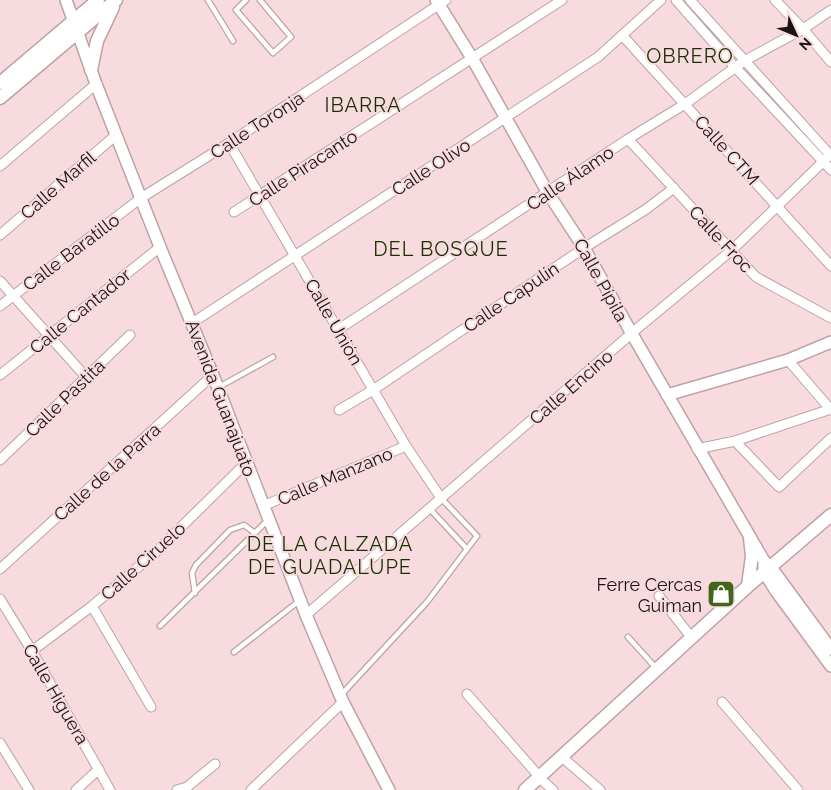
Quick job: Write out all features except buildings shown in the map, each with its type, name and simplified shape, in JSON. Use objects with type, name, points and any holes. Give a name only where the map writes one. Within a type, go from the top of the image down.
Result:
[{"type":"main road","points":[[0,98],[76,26],[98,0]]},
{"type":"main road","points":[[0,83],[76,26],[116,0]]},
{"type":"main road","points":[[91,70],[100,31],[116,0]]},
{"type":"main road","points":[[525,790],[543,785],[565,759],[657,669],[692,637],[731,607],[748,586],[831,515]]},
{"type":"main road","points":[[565,759],[731,607],[768,570],[831,525]]},
{"type":"main road","points":[[748,586],[752,556],[750,538]]},
{"type":"street","name":"Avenida Guanajuato","points":[[66,0],[96,84],[213,375],[300,600],[342,699],[389,790]]},
{"type":"street","name":"Calle Piracanto","points":[[234,212],[562,0]]},
{"type":"street","name":"Calle Olivo","points":[[192,323],[598,57],[661,0]]},
{"type":"street","points":[[676,0],[735,67],[829,156]]},
{"type":"street","points":[[690,0],[829,156],[831,170]]},
{"type":"street","points":[[775,0],[831,62]]},
{"type":"street","name":"Calle Pípila","points":[[440,2],[548,193],[584,248],[768,570],[831,666]]},
{"type":"street","name":"Calle Toronja","points":[[142,198],[229,143],[440,2]]},
{"type":"street","name":"Calle Álamo","points":[[338,329],[628,139],[685,104],[744,61],[803,29],[831,10]]},
{"type":"street","name":"Calle CTM","points":[[622,36],[831,266]]},
{"type":"street","points":[[0,166],[96,84]]},
{"type":"street","name":"Calle Marfil","points":[[0,235],[116,135]]},
{"type":"street","name":"Calle Froc","points":[[628,139],[756,277],[831,318]]},
{"type":"street","name":"Calle Unión","points":[[229,143],[406,446],[441,498]]},
{"type":"street","name":"Calle Encino","points":[[306,614],[732,250],[829,156]]},
{"type":"street","name":"Calle Capulín","points":[[339,410],[373,390],[584,248],[645,210],[674,188]]},
{"type":"street","name":"Calle Baratillo","points":[[0,306],[142,198]]},
{"type":"street","name":"Calle Cantador","points":[[0,375],[160,247]]},
{"type":"street","points":[[0,281],[86,377]]},
{"type":"street","name":"Calle Pastita","points":[[0,460],[130,335]]},
{"type":"street","points":[[667,395],[788,360],[831,342]]},
{"type":"street","points":[[697,448],[735,441],[831,409],[788,360]]},
{"type":"street","name":"Calle de la Parra","points":[[0,568],[213,375]]},
{"type":"street","points":[[735,441],[779,486],[831,438]]},
{"type":"street","name":"Calle Manzano","points":[[263,506],[406,446]]},
{"type":"street","name":"Calle Ciruelo","points":[[32,652],[92,606],[156,552],[247,462]]},
{"type":"street","name":"Calle Pípila","points":[[768,570],[831,649]]},
{"type":"street","points":[[659,596],[692,637]]},
{"type":"street","name":"Calle Higuera","points":[[0,599],[110,790]]},
{"type":"street","points":[[92,606],[151,707]]},
{"type":"street","points":[[467,694],[543,785]]},
{"type":"street","points":[[251,790],[342,699]]},
{"type":"street","points":[[722,702],[798,790]]},
{"type":"street","points":[[0,743],[29,790]]},
{"type":"street","points":[[565,759],[600,790]]},
{"type":"street","points":[[177,790],[187,787],[215,764]]},
{"type":"street","points":[[76,790],[99,769]]},
{"type":"lane","points":[[208,0],[234,41]]},
{"type":"lane","points":[[246,0],[236,10],[273,53],[291,37],[260,0]]},
{"type":"lane","points":[[218,388],[274,357]]},
{"type":"lane","points":[[342,699],[427,602],[477,536],[441,498]]},
{"type":"lane","points":[[429,508],[467,549]]},
{"type":"lane","points":[[160,626],[268,519]]},
{"type":"lane","points":[[194,593],[192,573],[196,565],[230,530],[244,525],[255,533]]},
{"type":"lane","points":[[234,652],[300,600]]},
{"type":"lane","points":[[628,637],[657,669]]},
{"type":"place","name":"Ferre Cercas Guiman","points":[[721,594]]},
{"type":"district","name":"OBRERO","points":[[690,56]]},
{"type":"district","name":"IBARRA","points":[[363,105]]},
{"type":"district","name":"DEL BOSQUE","points":[[441,249]]},
{"type":"district","name":"DE LA CALZADA DE GUADALUPE","points":[[330,556]]}]
